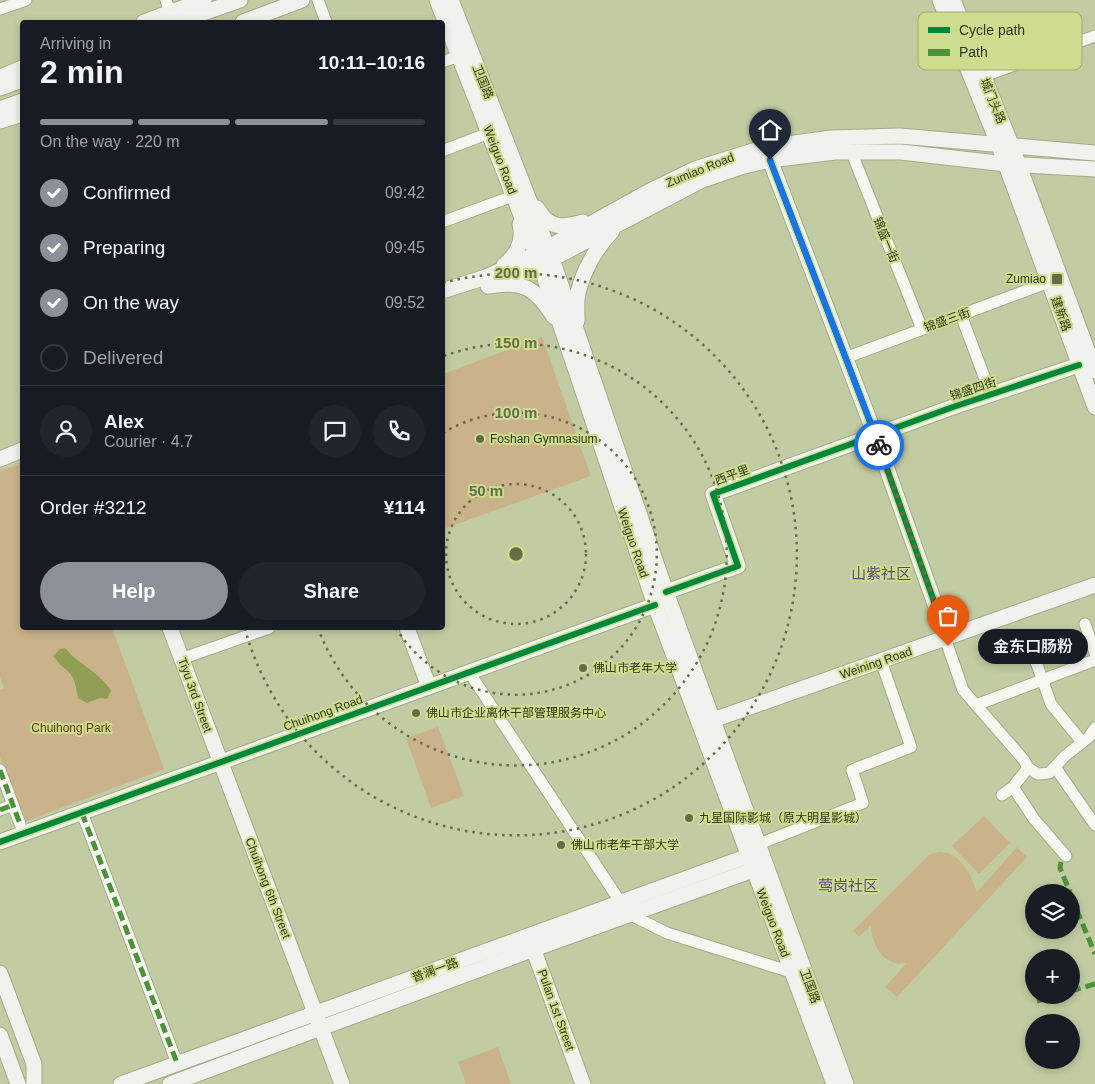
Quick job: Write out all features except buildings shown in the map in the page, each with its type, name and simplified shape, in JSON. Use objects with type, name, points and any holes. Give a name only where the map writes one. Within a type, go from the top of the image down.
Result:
[{"type":"main road","points":[[150,20],[204,0]]},
{"type":"main road","points":[[172,12],[240,0]]},
{"type":"main road","name":"Weiguo Road","points":[[437,0],[445,20]]},
{"type":"main road","name":"卫国路","points":[[451,0],[518,195]]},
{"type":"main road","name":"城门头路","points":[[940,0],[945,12]]},
{"type":"main road","name":"城门头路","points":[[953,0],[958,12]]},
{"type":"main road","points":[[248,20],[295,3]]},
{"type":"main road","points":[[268,20],[295,3]]},
{"type":"main road","name":"Weiguo Road","points":[[445,20],[489,133],[544,256],[570,332],[655,605],[755,862],[792,972],[834,1084]]},
{"type":"main road","points":[[0,76],[20,69]]},
{"type":"main road","name":"城门头路","points":[[971,70],[1005,146]]},
{"type":"main road","name":"城门头路","points":[[982,70],[1005,146]]},
{"type":"main road","points":[[0,88],[20,81]]},
{"type":"main road","points":[[0,109],[20,102]]},
{"type":"main road","points":[[0,122],[20,115]]},
{"type":"main road","name":"Zumiao Road","points":[[544,256],[602,217],[695,169],[737,155],[781,144],[831,138],[900,136],[1095,153]]},
{"type":"main road","name":"建新路","points":[[1005,146],[1095,371]]},
{"type":"main road","name":"Zumiao Road","points":[[544,256],[619,224],[700,181],[744,166],[770,160],[851,151],[901,152],[1012,165],[1095,169]]},
{"type":"main road","points":[[770,160],[875,435],[946,638]]},
{"type":"main road","name":"建新路","points":[[1012,165],[1049,282],[1095,407]]},
{"type":"main road","points":[[518,195],[543,219],[554,225],[571,225],[602,217]]},
{"type":"main road","points":[[485,284],[517,252],[521,242],[518,195]]},
{"type":"main road","points":[[570,332],[578,294],[588,264],[605,238],[619,224]]},
{"type":"main road","points":[[445,300],[485,284],[544,256]]},
{"type":"main road","points":[[445,291],[485,284],[519,284],[534,292],[570,332],[759,844],[755,862]]},
{"type":"main road","name":"锦盛四街","points":[[875,435],[1079,366]]},
{"type":"main road","name":"西平里","points":[[666,592],[738,566],[713,494],[875,435]]},
{"type":"main road","points":[[0,451],[20,443]]},
{"type":"main road","points":[[0,459],[20,451]]},
{"type":"main road","name":"Weining Road","points":[[713,720],[1095,585]]},
{"type":"main road","name":"Chuihong Road","points":[[0,842],[655,605]]},
{"type":"main road","name":"Tiyu 3rd Street","points":[[171,630],[220,762]]},
{"type":"main road","points":[[408,630],[429,687]]},
{"type":"main road","name":"Chuihong 6th Street","points":[[220,762],[342,1084]]},
{"type":"main road","name":"卫国路","points":[[755,862],[846,1084]]},
{"type":"main road","name":"普澜一路","points":[[121,1084],[177,1064],[318,1021],[755,862]]},
{"type":"main road","name":"Pulan 1st Street","points":[[531,943],[583,1084]]},
{"type":"main road","points":[[0,973],[34,1064],[34,1084]]},
{"type":"main road","points":[[0,994],[34,1084]]},
{"type":"main road","name":"普澜一路","points":[[179,1082],[318,1021]]},
{"type":"main road","points":[[0,1035],[18,1084]]},
{"type":"main road","points":[[177,1064],[179,1082]]},
{"type":"street","points":[[0,10],[26,0]]},
{"type":"street","points":[[318,0],[325,20]]},
{"type":"street","points":[[1082,41],[1095,36]]},
{"type":"street","points":[[445,61],[459,56]]},
{"type":"street","points":[[984,76],[1001,70]]},
{"type":"street","points":[[445,149],[489,133]]},
{"type":"street","name":"锦盛一街","points":[[851,151],[922,329]]},
{"type":"street","points":[[445,221],[518,195]]},
{"type":"street","name":"锦盛三街","points":[[845,358],[1049,282]]},
{"type":"street","points":[[961,315],[990,395]]},
{"type":"street","points":[[1085,624],[1095,653]]},
{"type":"street","points":[[182,659],[263,630]]},
{"type":"street","points":[[946,638],[964,690],[1024,760],[1028,768],[1038,774],[1049,772],[1089,737],[1095,728]]},
{"type":"street","points":[[1029,642],[1051,704],[1082,742]]},
{"type":"street","points":[[976,705],[1095,660]]},
{"type":"street","points":[[759,844],[863,803],[852,770],[912,747],[880,661]]},
{"type":"street","points":[[469,672],[625,908],[667,933],[792,972]]},
{"type":"street","points":[[1055,767],[1095,825]]},
{"type":"street","points":[[1002,795],[1013,788],[1028,768]]},
{"type":"street","points":[[0,770],[20,824]]},
{"type":"street","points":[[1013,788],[1034,819],[1066,856]]},
{"type":"street","points":[[0,810],[13,805]]},
{"type":"street","points":[[82,812],[177,1064]]},
{"type":"green space","points":[[542,337],[591,476],[445,528],[445,373]]},
{"type":"green space","name":"Chuihong Park","points":[[20,464],[20,630],[113,630],[164,769],[24,822],[0,757],[0,690],[4,688],[0,677],[0,471]]},
{"type":"green space","points":[[438,727],[464,796],[431,808],[406,738]]},
{"type":"green space","points":[[984,816],[1010,843],[979,874],[952,846]]},
{"type":"green space","points":[[1017,847],[1027,857],[897,997],[885,987],[907,963],[889,961],[880,953],[872,937],[871,925],[859,937],[853,931],[929,855],[941,852],[955,856],[965,866],[977,892]]},
{"type":"green space","points":[[498,1047],[511,1084],[466,1084],[458,1062]]},
{"type":"shaded area","points":[[65,648],[106,684],[111,691],[107,699],[100,698],[87,703],[78,698],[72,676],[53,656],[60,649]]},
{"type":"marked path","points":[[0,770],[20,824]]},
{"type":"marked path","points":[[0,810],[13,805]]},
{"type":"marked path","points":[[82,813],[177,1063]]},
{"type":"marked path","points":[[1061,862],[1060,868],[1067,884]]},
{"type":"marked path","points":[[1080,918],[1095,954]]},
{"type":"marked path","points":[[1080,988],[1095,984]]},
{"type":"cycle path","points":[[770,160],[875,435],[947,638]]},
{"type":"cycle path","points":[[666,592],[738,566],[713,494],[953,407],[1079,365]]},
{"type":"cycle path","points":[[0,842],[655,605]]},
{"type":"way so far","points":[[879,445],[947,638],[945,638],[948,646]]},
{"type":"place","name":"Zumiao","points":[[1057,279]]},
{"type":"place","name":"Foshan Gymnasium","points":[[480,439]]},
{"type":"place","name":"金东口肠粉","points":[[948,646]]},
{"type":"place","name":"佛山市老年大学","points":[[583,668]]},
{"type":"place","name":"佛山市企业离休干部管理服务中心","points":[[416,713]]},
{"type":"place","name":"九星国际影城（原大明星影城）","points":[[689,818]]},
{"type":"place","name":"佛山市老年干部大学","points":[[561,845]]},
{"type":"district","name":"山紫社区","points":[[881,574]]},
{"type":"district","name":"莺岗社区","points":[[848,886]]},
{"type":"route","points":[[770,160],[879,445]]}]
